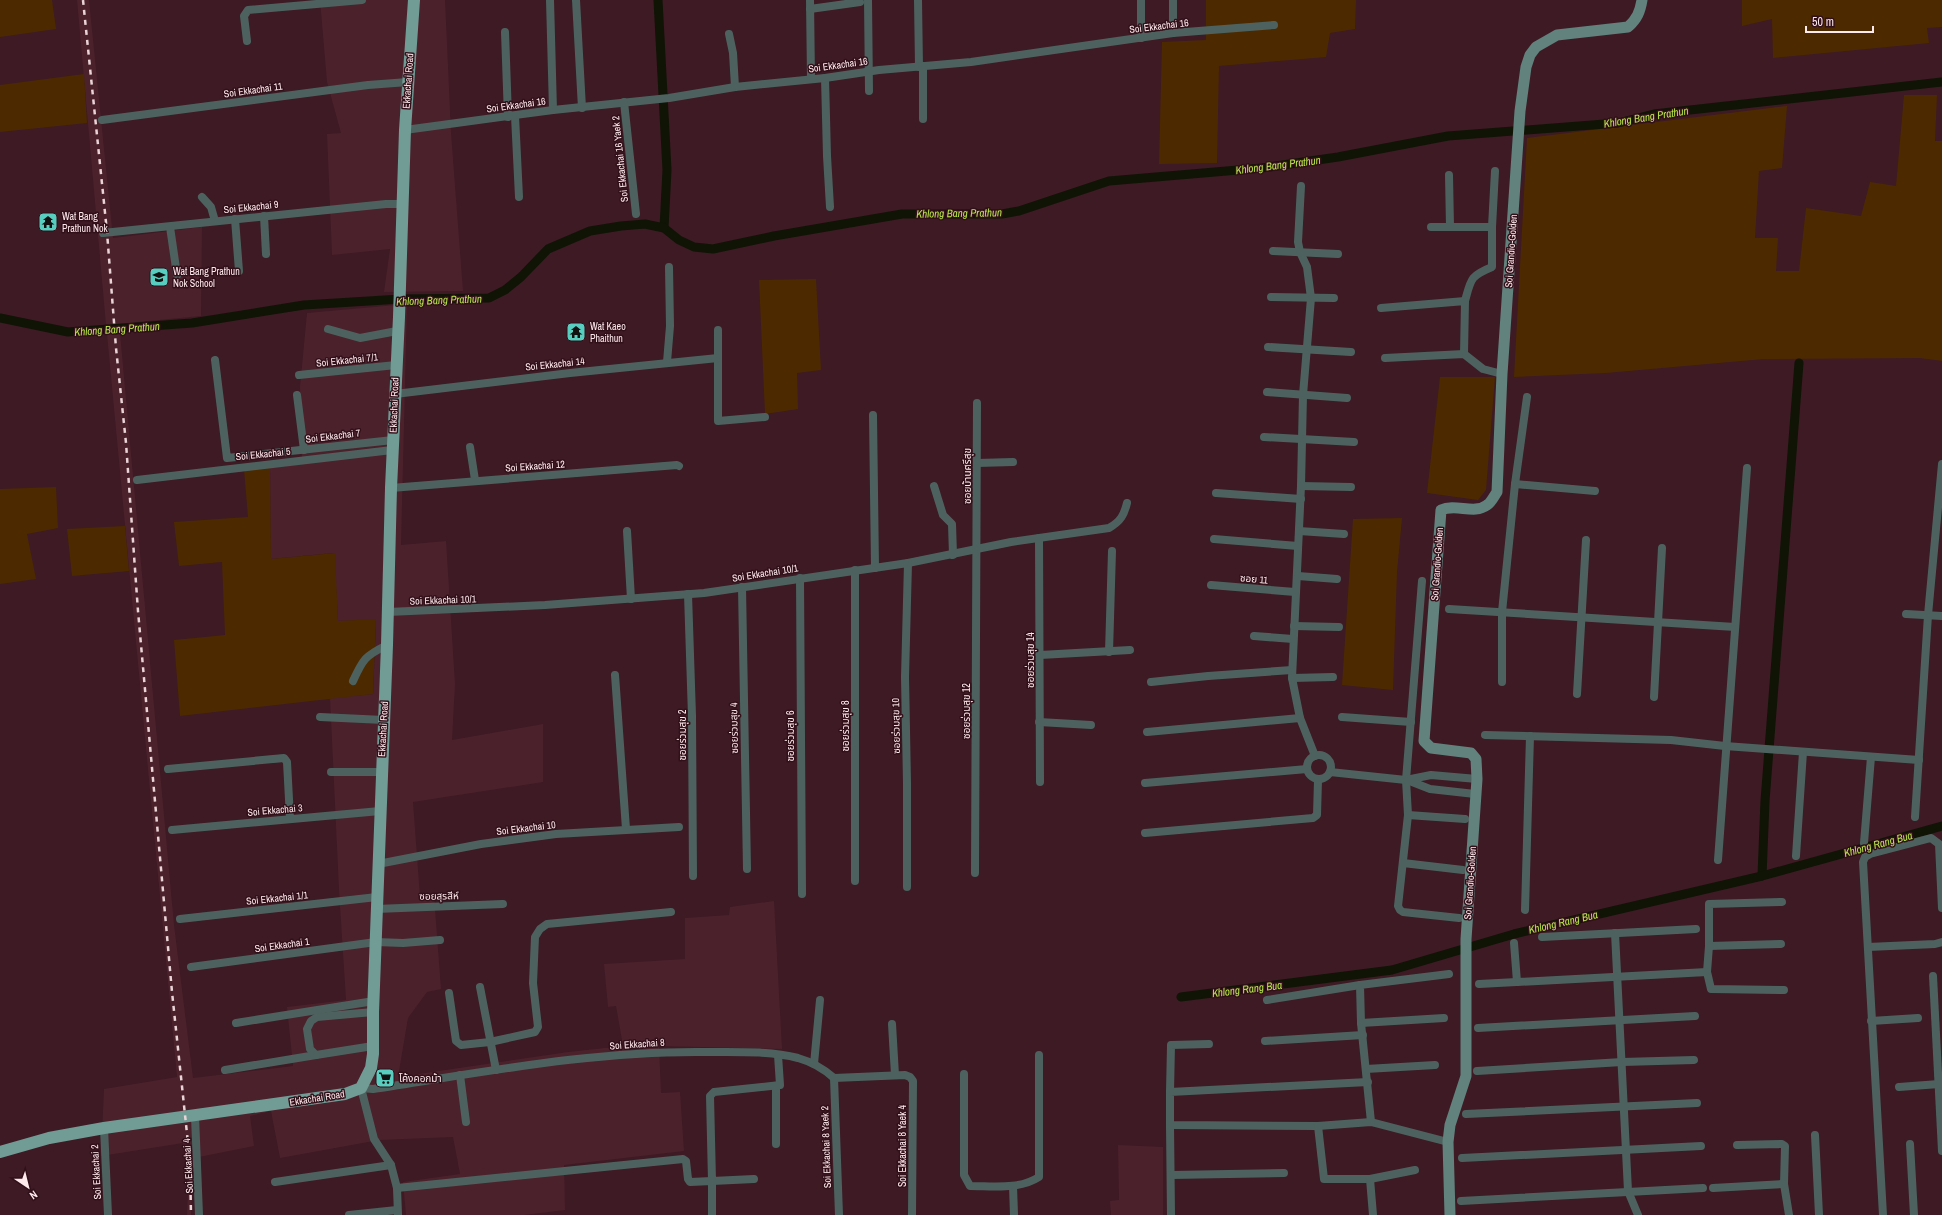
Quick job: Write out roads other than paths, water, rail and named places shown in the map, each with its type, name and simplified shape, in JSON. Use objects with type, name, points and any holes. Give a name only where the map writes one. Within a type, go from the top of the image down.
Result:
[{"type":"main road","name":"Ekkachai Road","points":[[0,1152],[49,1138],[104,1128],[345,1094],[361,1088],[371,1068],[374,1046],[376,909],[387,646],[391,488],[397,332],[399,317],[402,204],[405,130],[414,0]]},
{"type":"street","points":[[248,41],[244,16],[248,10],[362,0]]},
{"type":"street","points":[[550,0],[553,110]]},
{"type":"street","points":[[576,0],[582,108]]},
{"type":"street","points":[[810,0],[811,79]]},
{"type":"street","points":[[918,0],[923,119]]},
{"type":"street","points":[[1141,0],[1141,38]]},
{"type":"street","points":[[1173,0],[1173,33]]},
{"type":"street","name":"Soi Grandio-Golden","points":[[1450,1215],[1448,1142],[1450,1125],[1466,1076],[1466,939],[1476,759],[1471,753],[1431,748],[1424,740],[1441,510],[1447,507],[1479,509],[1488,505],[1497,492],[1502,374],[1520,112],[1526,66],[1530,55],[1536,47],[1557,35],[1628,27],[1635,21],[1641,10],[1642,0]]},
{"type":"street","points":[[810,9],[864,1],[869,92]]},
{"type":"street","name":"Soi Ekkachai 16","points":[[405,130],[553,110],[670,98],[735,87],[825,78],[869,71],[971,62],[1173,33],[1274,25]]},
{"type":"street","points":[[505,32],[519,197]]},
{"type":"street","points":[[729,34],[733,53],[735,87]]},
{"type":"street","points":[[825,78],[826,156],[830,208]]},
{"type":"street","name":"Soi Ekkachai 11","points":[[102,120],[368,85],[408,82]]},
{"type":"street","name":"Soi Ekkachai 16 Yaek 2","points":[[624,102],[636,214]]},
{"type":"street","points":[[1464,354],[1465,301],[1471,280],[1477,273],[1492,267],[1492,227],[1495,171]]},
{"type":"street","points":[[1449,176],[1450,227]]},
{"type":"street","points":[[1301,186],[1298,242],[1300,252],[1307,267],[1310,298],[1303,395],[1303,439],[1298,576],[1295,592],[1292,674],[1300,718],[1315,756]]},
{"type":"street","points":[[202,197],[210,207],[215,221]]},
{"type":"street","name":"Soi Ekkachai 9","points":[[104,233],[386,204],[402,204]]},
{"type":"street","points":[[264,216],[266,254]]},
{"type":"street","points":[[235,219],[239,271]]},
{"type":"street","points":[[170,226],[176,275]]},
{"type":"street","points":[[1431,227],[1492,227]]},
{"type":"street","points":[[1273,251],[1338,254]]},
{"type":"street","points":[[667,362],[670,326],[669,267]]},
{"type":"street","points":[[1271,297],[1334,298]]},
{"type":"street","points":[[1381,308],[1465,301]]},
{"type":"street","points":[[328,329],[360,338],[397,332]]},
{"type":"street","points":[[718,330],[718,421],[765,417]]},
{"type":"street","points":[[1268,346],[1350,352]]},
{"type":"street","points":[[1385,358],[1464,354],[1483,369],[1502,374]]},
{"type":"street","name":"Soi Ekkachai 14","points":[[395,394],[667,362],[718,358]]},
{"type":"street","name":"Soi Ekkachai 7","points":[[215,360],[227,458],[304,450],[393,445]]},
{"type":"street","name":"Soi Ekkachai 7/1","points":[[299,375],[396,365]]},
{"type":"street","points":[[1266,392],[1347,398]]},
{"type":"street","points":[[297,395],[304,450]]},
{"type":"street","points":[[1502,682],[1502,612],[1515,484],[1527,397]]},
{"type":"street","name":"ซอยบ้านศรีสุข","points":[[977,403],[977,550]]},
{"type":"street","points":[[873,415],[875,568]]},
{"type":"street","points":[[1264,437],[1354,442]]},
{"type":"street","name":"Soi Ekkachai 5","points":[[137,480],[393,445]]},
{"type":"street","points":[[470,447],[475,480]]},
{"type":"street","points":[[977,463],[1013,462]]},
{"type":"street","points":[[1915,817],[1928,615],[1942,464]]},
{"type":"street","name":"Soi Ekkachai 12","points":[[391,488],[475,480],[679,466]]},
{"type":"street","points":[[1718,860],[1725,746],[1747,468]]},
{"type":"street","points":[[1515,484],[1595,491]]},
{"type":"street","points":[[934,486],[943,515],[952,524],[953,555]]},
{"type":"street","points":[[1301,486],[1351,487]]},
{"type":"street","points":[[1216,493],[1301,498]]},
{"type":"street","name":"Soi Ekkachai 10/1","points":[[388,612],[459,610],[688,594],[875,568],[953,555],[1011,542],[1110,528],[1120,521],[1124,515],[1127,503]]},
{"type":"street","points":[[628,531],[631,599]]},
{"type":"street","points":[[1299,531],[1344,534]]},
{"type":"street","name":"ซอยร่วมสุข 14","points":[[1039,538],[1040,782]]},
{"type":"street","points":[[1214,539],[1298,546]]},
{"type":"street","points":[[1577,694],[1586,540]]},
{"type":"street","points":[[1654,697],[1662,548]]},
{"type":"street","name":"ซอยร่วมสุข 12","points":[[975,872],[977,550]]},
{"type":"street","points":[[1109,652],[1112,551]]},
{"type":"street","name":"ซอยร่วมสุข 10","points":[[907,887],[908,783],[905,677],[908,563]]},
{"type":"street","name":"ซอยร่วมสุข 8","points":[[855,570],[855,881]]},
{"type":"street","points":[[1298,576],[1337,579]]},
{"type":"street","name":"ซอยร่วมสุข 6","points":[[800,578],[802,894]]},
{"type":"street","points":[[1422,581],[1406,780],[1408,814],[1398,906],[1403,912],[1460,918]]},
{"type":"street","name":"ซอย 11","points":[[1211,585],[1295,592]]},
{"type":"street","name":"ซอยร่วมสุข 4","points":[[742,587],[747,868]]},
{"type":"street","name":"ซอยร่วมสุข 2","points":[[688,594],[692,716],[693,876]]},
{"type":"street","points":[[1449,609],[1735,627]]},
{"type":"street","points":[[1906,614],[1942,616]]},
{"type":"street","points":[[1294,626],[1339,627]]},
{"type":"street","points":[[1254,636],[1293,639]]},
{"type":"street","points":[[353,681],[360,663],[369,654],[387,646]]},
{"type":"street","points":[[1040,655],[1130,650]]},
{"type":"street","points":[[1151,682],[1208,676],[1292,674],[1333,677]]},
{"type":"street","points":[[615,675],[626,829]]},
{"type":"street","points":[[320,717],[384,720]]},
{"type":"street","points":[[1342,717],[1411,722]]},
{"type":"street","points":[[1147,732],[1300,718]]},
{"type":"street","points":[[1039,722],[1091,725]]},
{"type":"street","points":[[1485,735],[1671,740],[1725,746],[1918,760]]},
{"type":"street","points":[[1525,910],[1530,736]]},
{"type":"street","points":[[1796,856],[1803,752]]},
{"type":"street","points":[[1321,755],[1328,759],[1331,766],[1330,772],[1323,779],[1318,780],[1311,778],[1307,769],[1308,762],[1315,756],[1321,755]]},
{"type":"street","points":[[1864,843],[1871,757]]},
{"type":"street","points":[[168,769],[284,758],[287,762],[290,818]]},
{"type":"street","points":[[1145,783],[1307,769]]},
{"type":"street","points":[[331,772],[381,772]]},
{"type":"street","points":[[1330,772],[1406,780],[1430,789],[1475,794]]},
{"type":"street","points":[[1406,780],[1431,776],[1476,779]]},
{"type":"street","points":[[1145,833],[1313,818],[1317,815],[1318,780]]},
{"type":"street","name":"Soi Ekkachai 3","points":[[172,830],[290,818],[380,811]]},
{"type":"street","points":[[1408,814],[1465,819]]},
{"type":"street","name":"Soi Ekkachai 10","points":[[378,864],[481,844],[556,834],[679,826]]},
{"type":"street","points":[[1883,1215],[1863,862],[1865,857],[1870,854],[1932,838],[1935,839],[1939,844],[1942,908]]},
{"type":"street","points":[[1403,863],[1463,870]]},
{"type":"street","name":"Soi Ekkachai 1/1","points":[[180,919],[377,897]]},
{"type":"street","points":[[1782,902],[1709,904],[1709,946],[1707,972],[1711,989],[1784,990]]},
{"type":"street","name":"ซอยสุรสีห์","points":[[376,909],[503,904]]},
{"type":"street","points":[[449,993],[456,1041],[461,1045],[465,1046],[490,1042],[535,1032],[537,1030],[538,1014],[534,983],[535,938],[540,929],[547,924],[671,912]]},
{"type":"street","points":[[1542,937],[1696,929]]},
{"type":"street","points":[[1615,933],[1628,1191],[1638,1215]]},
{"type":"street","name":"Soi Ekkachai 1","points":[[192,967],[376,942],[403,943],[440,940]]},
{"type":"street","points":[[1868,947],[1935,944],[1942,942]]},
{"type":"street","points":[[1514,943],[1516,982]]},
{"type":"street","points":[[1709,946],[1781,944]]},
{"type":"street","points":[[1479,984],[1707,972]]},
{"type":"street","points":[[1267,1000],[1360,985],[1449,974]]},
{"type":"street","points":[[1933,976],[1942,1151]]},
{"type":"street","points":[[1360,985],[1361,1023],[1371,1122]]},
{"type":"street","points":[[480,987],[496,1070]]},
{"type":"street","points":[[814,1064],[820,1000]]},
{"type":"street","points":[[236,1023],[374,1007]]},
{"type":"street","points":[[316,1055],[310,1049],[307,1029],[311,1021],[317,1017],[374,1007]]},
{"type":"street","points":[[1478,1028],[1619,1019],[1696,1016]]},
{"type":"street","points":[[1361,1023],[1444,1018]]},
{"type":"street","points":[[1871,1021],[1918,1018]]},
{"type":"street","points":[[834,1078],[896,1076],[892,1024]]},
{"type":"street","points":[[1265,1041],[1363,1035]]},
{"type":"street","points":[[1171,1215],[1170,1045],[1209,1044]]},
{"type":"street","points":[[225,1070],[374,1046]]},
{"type":"street","name":"Soi Ekkachai 8","points":[[361,1088],[373,1088],[572,1058],[661,1051],[754,1052],[798,1058],[825,1070],[834,1078]]},
{"type":"street","points":[[712,1215],[710,1096],[714,1092],[776,1087],[781,1084],[778,1055]]},
{"type":"street","points":[[964,1074],[964,1175],[970,1186],[1013,1186],[1032,1181],[1039,1177],[1038,1055]]},
{"type":"street","points":[[1477,1071],[1622,1062],[1694,1060]]},
{"type":"street","points":[[1366,1069],[1435,1065]]},
{"type":"street","points":[[460,1075],[466,1122]]},
{"type":"street","name":"Soi Ekkachai 8 Yaek 4","points":[[896,1076],[905,1075],[910,1077],[913,1081],[912,1215]]},
{"type":"street","name":"Soi Ekkachai 8 Yaek 2","points":[[834,1078],[838,1215]]},
{"type":"street","points":[[1170,1092],[1368,1082]]},
{"type":"street","points":[[1899,1087],[1939,1084]]},
{"type":"street","points":[[776,1087],[776,1144]]},
{"type":"street","points":[[349,1215],[397,1212],[397,1188],[391,1165],[374,1139],[361,1088]]},
{"type":"street","points":[[1466,1114],[1697,1103]]},
{"type":"street","name":"Soi Ekkachai 4","points":[[195,1116],[200,1215]]},
{"type":"street","points":[[1170,1125],[1318,1126],[1371,1122],[1448,1142]]},
{"type":"street","points":[[1318,1126],[1324,1179],[1370,1179],[1415,1170]]},
{"type":"street","name":"Soi Ekkachai 2","points":[[104,1128],[108,1215]]},
{"type":"street","points":[[1815,1135],[1819,1215]]},
{"type":"street","points":[[1910,1144],[1914,1215]]},
{"type":"street","points":[[1736,1145],[1784,1145],[1784,1184],[1789,1215]]},
{"type":"street","points":[[1462,1158],[1701,1146]]},
{"type":"street","points":[[397,1188],[683,1159],[686,1161],[688,1181],[712,1182],[754,1179]]},
{"type":"street","points":[[275,1182],[391,1165]]},
{"type":"street","points":[[1171,1175],[1284,1173]]},
{"type":"street","points":[[1370,1179],[1373,1215]]},
{"type":"street","points":[[1713,1188],[1784,1184]]},
{"type":"street","points":[[1013,1186],[1014,1215]]},
{"type":"street","points":[[1461,1201],[1703,1188]]},
{"type":"waterway","points":[[658,0],[667,170],[664,228]]},
{"type":"waterway","name":"Khlong Bang Prathun","points":[[0,318],[68,332],[192,323],[304,305],[401,299],[489,298],[505,290],[521,277],[548,249],[590,231],[621,226],[645,224],[664,228],[679,240],[694,247],[713,249],[774,236],[902,214],[1002,214],[1019,211],[1109,181],[1262,168],[1338,157],[1448,136],[1618,123],[1654,114],[1942,82]]},
{"type":"waterway","points":[[1762,876],[1765,801],[1799,363]]},
{"type":"waterway","name":"Khlong Rang Bua","points":[[1181,997],[1392,970],[1514,934],[1762,876],[1942,826]]},
{"type":"railway","points":[[83,0],[107,232],[116,348],[126,443],[138,611],[172,992],[190,1162],[191,1215]]},
{"type":"place","name":"Wat Bang Prathun Nok","points":[[48,222]]},
{"type":"place","name":"Wat Bang Prathun Nok School","points":[[159,277]]},
{"type":"place","name":"Wat Kaeo Phaithun","points":[[576,332]]},
{"type":"place","name":"โค้งคอกม้า","points":[[385,1078]]}]
